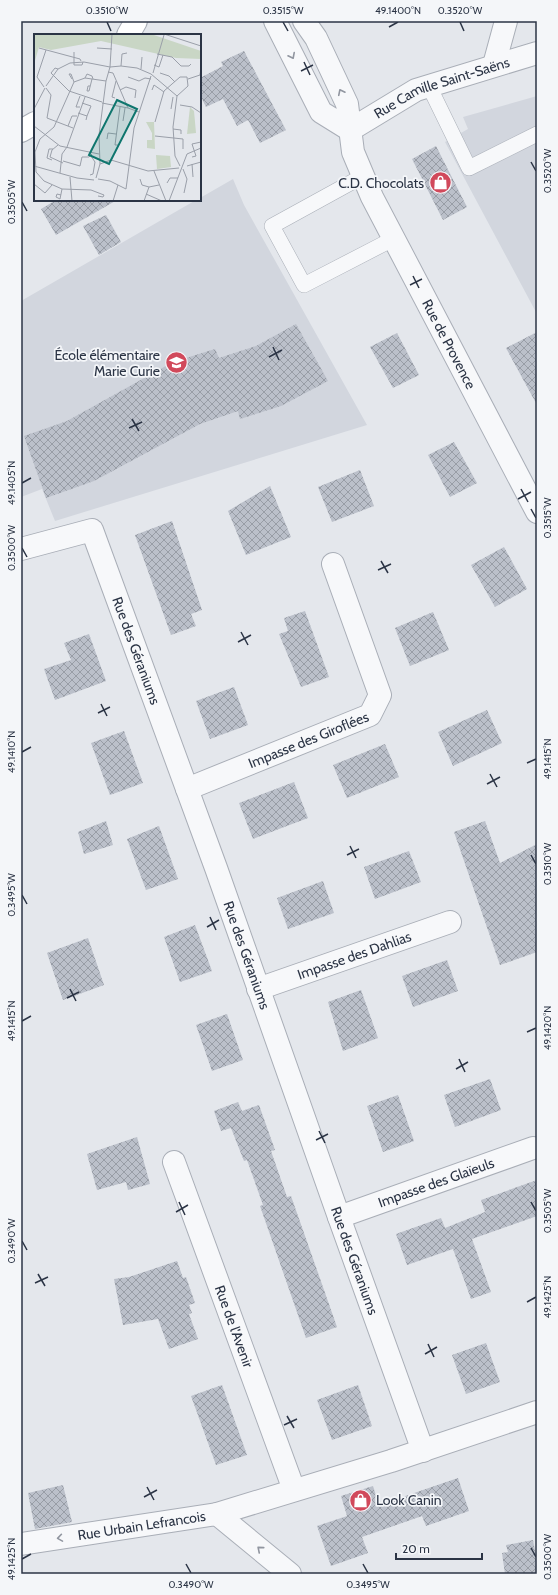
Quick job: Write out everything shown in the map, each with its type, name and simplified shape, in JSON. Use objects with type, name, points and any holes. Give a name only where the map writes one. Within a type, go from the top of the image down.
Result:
[{"type":"street","points":[[129,34],[136,21]]},
{"type":"street","points":[[275,21],[321,112],[350,130]]},
{"type":"street","name":"Rue de Provence","points":[[304,21],[316,38],[347,104],[353,152],[363,176],[393,239],[537,512]]},
{"type":"street","points":[[494,65],[506,21]]},
{"type":"street","name":"Rue Camille Saint-Saëns","points":[[350,130],[416,90],[537,53]]},
{"type":"street","points":[[21,131],[34,124]]},
{"type":"street","name":"Rue des Géraniums","points":[[21,549],[92,530],[187,789],[424,1451]]},
{"type":"street","name":"Impasse des Giroflées","points":[[187,789],[370,715],[380,696],[333,564]]},
{"type":"street","name":"Impasse des Dahlias","points":[[258,989],[450,922]]},
{"type":"street","name":"Impasse des Glaïeuls","points":[[339,1217],[533,1148]]},
{"type":"street","name":"Rue de l'Avenir","points":[[174,1162],[294,1490]]},
{"type":"street","points":[[217,1514],[424,1451],[537,1412]]},
{"type":"street","name":"Rue Urbain Lefrancois","points":[[21,1544],[217,1514],[290,1574]]},
{"type":"lane","points":[[429,86],[469,168],[537,134]]},
{"type":"lane","points":[[363,176],[272,226],[304,285],[393,239]]},
{"type":"shaded area","points":[[537,96],[537,314],[445,142],[468,129],[463,117]]},
{"type":"shaded area","name":"École élémentaire Marie Curie","points":[[233,179],[244,205],[367,425],[55,521],[42,489],[21,497],[21,301],[194,201],[201,201],[201,197]]},
{"type":"building","points":[[244,51],[286,130],[260,143],[248,120],[237,126],[223,99],[206,107],[201,97],[201,77],[223,66],[221,62]]},
{"type":"building","name":"C.D. Chocolats","points":[[436,146],[467,207],[443,220],[412,159]]},
{"type":"building","points":[[54,201],[115,201],[56,235],[41,209]]},
{"type":"building","points":[[106,215],[121,242],[99,255],[83,226]]},
{"type":"building","points":[[296,324],[328,381],[281,406],[240,419],[238,411],[200,424],[94,481],[46,498],[24,436],[67,421],[173,362],[215,349],[219,358],[256,346]]},
{"type":"building","points":[[537,332],[537,405],[506,348]]},
{"type":"building","points":[[397,333],[419,375],[393,388],[370,347]]},
{"type":"building","points":[[454,442],[477,483],[450,497],[428,455]]},
{"type":"building","points":[[360,470],[374,506],[332,522],[318,487]]},
{"type":"building","points":[[270,486],[291,537],[246,555],[228,511]]},
{"type":"building","points":[[172,521],[202,610],[191,614],[196,626],[171,635],[135,535]]},
{"type":"building","points":[[504,547],[527,589],[495,607],[471,565]]},
{"type":"building","points":[[305,611],[329,677],[301,687],[279,634],[288,631],[284,618]]},
{"type":"building","points":[[433,612],[449,650],[410,666],[395,628]]},
{"type":"building","points":[[89,634],[106,681],[55,700],[44,669],[71,660],[64,643]]},
{"type":"building","points":[[234,687],[248,725],[210,739],[196,701]]},
{"type":"building","points":[[487,710],[502,743],[453,766],[438,732]]},
{"type":"building","points":[[124,731],[143,783],[110,795],[91,743]]},
{"type":"building","points":[[385,744],[399,777],[347,798],[333,765]]},
{"type":"building","points":[[294,782],[308,818],[253,839],[239,803]]},
{"type":"building","points":[[106,821],[113,845],[84,854],[78,832]]},
{"type":"building","points":[[485,821],[500,863],[537,844],[537,952],[500,965],[454,832]]},
{"type":"building","points":[[159,826],[178,879],[146,890],[127,839]]},
{"type":"building","points":[[409,851],[421,882],[375,899],[364,867]]},
{"type":"building","points":[[323,881],[334,913],[288,929],[277,898]]},
{"type":"building","points":[[195,925],[212,971],[180,982],[164,937]]},
{"type":"building","points":[[88,938],[104,985],[63,1000],[47,953]]},
{"type":"building","points":[[447,960],[458,991],[413,1007],[402,976]]},
{"type":"building","points":[[361,990],[378,1038],[343,1051],[328,1002]]},
{"type":"building","points":[[227,1014],[243,1060],[212,1071],[196,1025]]},
{"type":"building","points":[[490,1079],[501,1110],[455,1127],[444,1095]]},
{"type":"building","points":[[398,1095],[414,1141],[383,1152],[367,1106]]},
{"type":"building","points":[[238,1102],[242,1111],[259,1105],[275,1150],[271,1151],[287,1197],[291,1196],[337,1327],[306,1338],[260,1206],[263,1205],[247,1160],[244,1161],[231,1128],[221,1131],[214,1111]]},
{"type":"building","points":[[137,1137],[150,1184],[128,1190],[126,1182],[97,1190],[87,1154]]},
{"type":"building","points":[[537,1180],[537,1216],[472,1239],[491,1292],[471,1299],[453,1249],[407,1265],[396,1234],[441,1218],[445,1228],[485,1212],[481,1200]]},
{"type":"building","points":[[177,1261],[183,1278],[186,1277],[195,1303],[189,1305],[192,1313],[189,1314],[198,1339],[169,1349],[158,1319],[123,1325],[114,1279],[129,1277]]},
{"type":"building","points":[[486,1343],[500,1382],[466,1394],[452,1355]]},
{"type":"building","points":[[222,1385],[247,1455],[216,1465],[191,1396]]},
{"type":"building","points":[[358,1385],[372,1426],[332,1440],[317,1400]]},
{"type":"building","points":[[458,1478],[469,1511],[426,1526],[422,1516],[362,1537],[368,1553],[331,1566],[317,1526],[347,1516],[341,1496],[373,1486],[379,1505]]},
{"type":"building","points":[[63,1485],[72,1522],[35,1529],[28,1493]]},
{"type":"building","points":[[533,1540],[537,1561],[537,1574],[505,1574],[502,1553],[508,1552],[506,1545]]},
{"type":"place","name":"C.D. Chocolats","points":[[440,183]]},
{"type":"place","name":"École élémentaire Marie Curie","points":[[176,363]]},
{"type":"place","name":"Look Canin","points":[[361,1500]]}]
